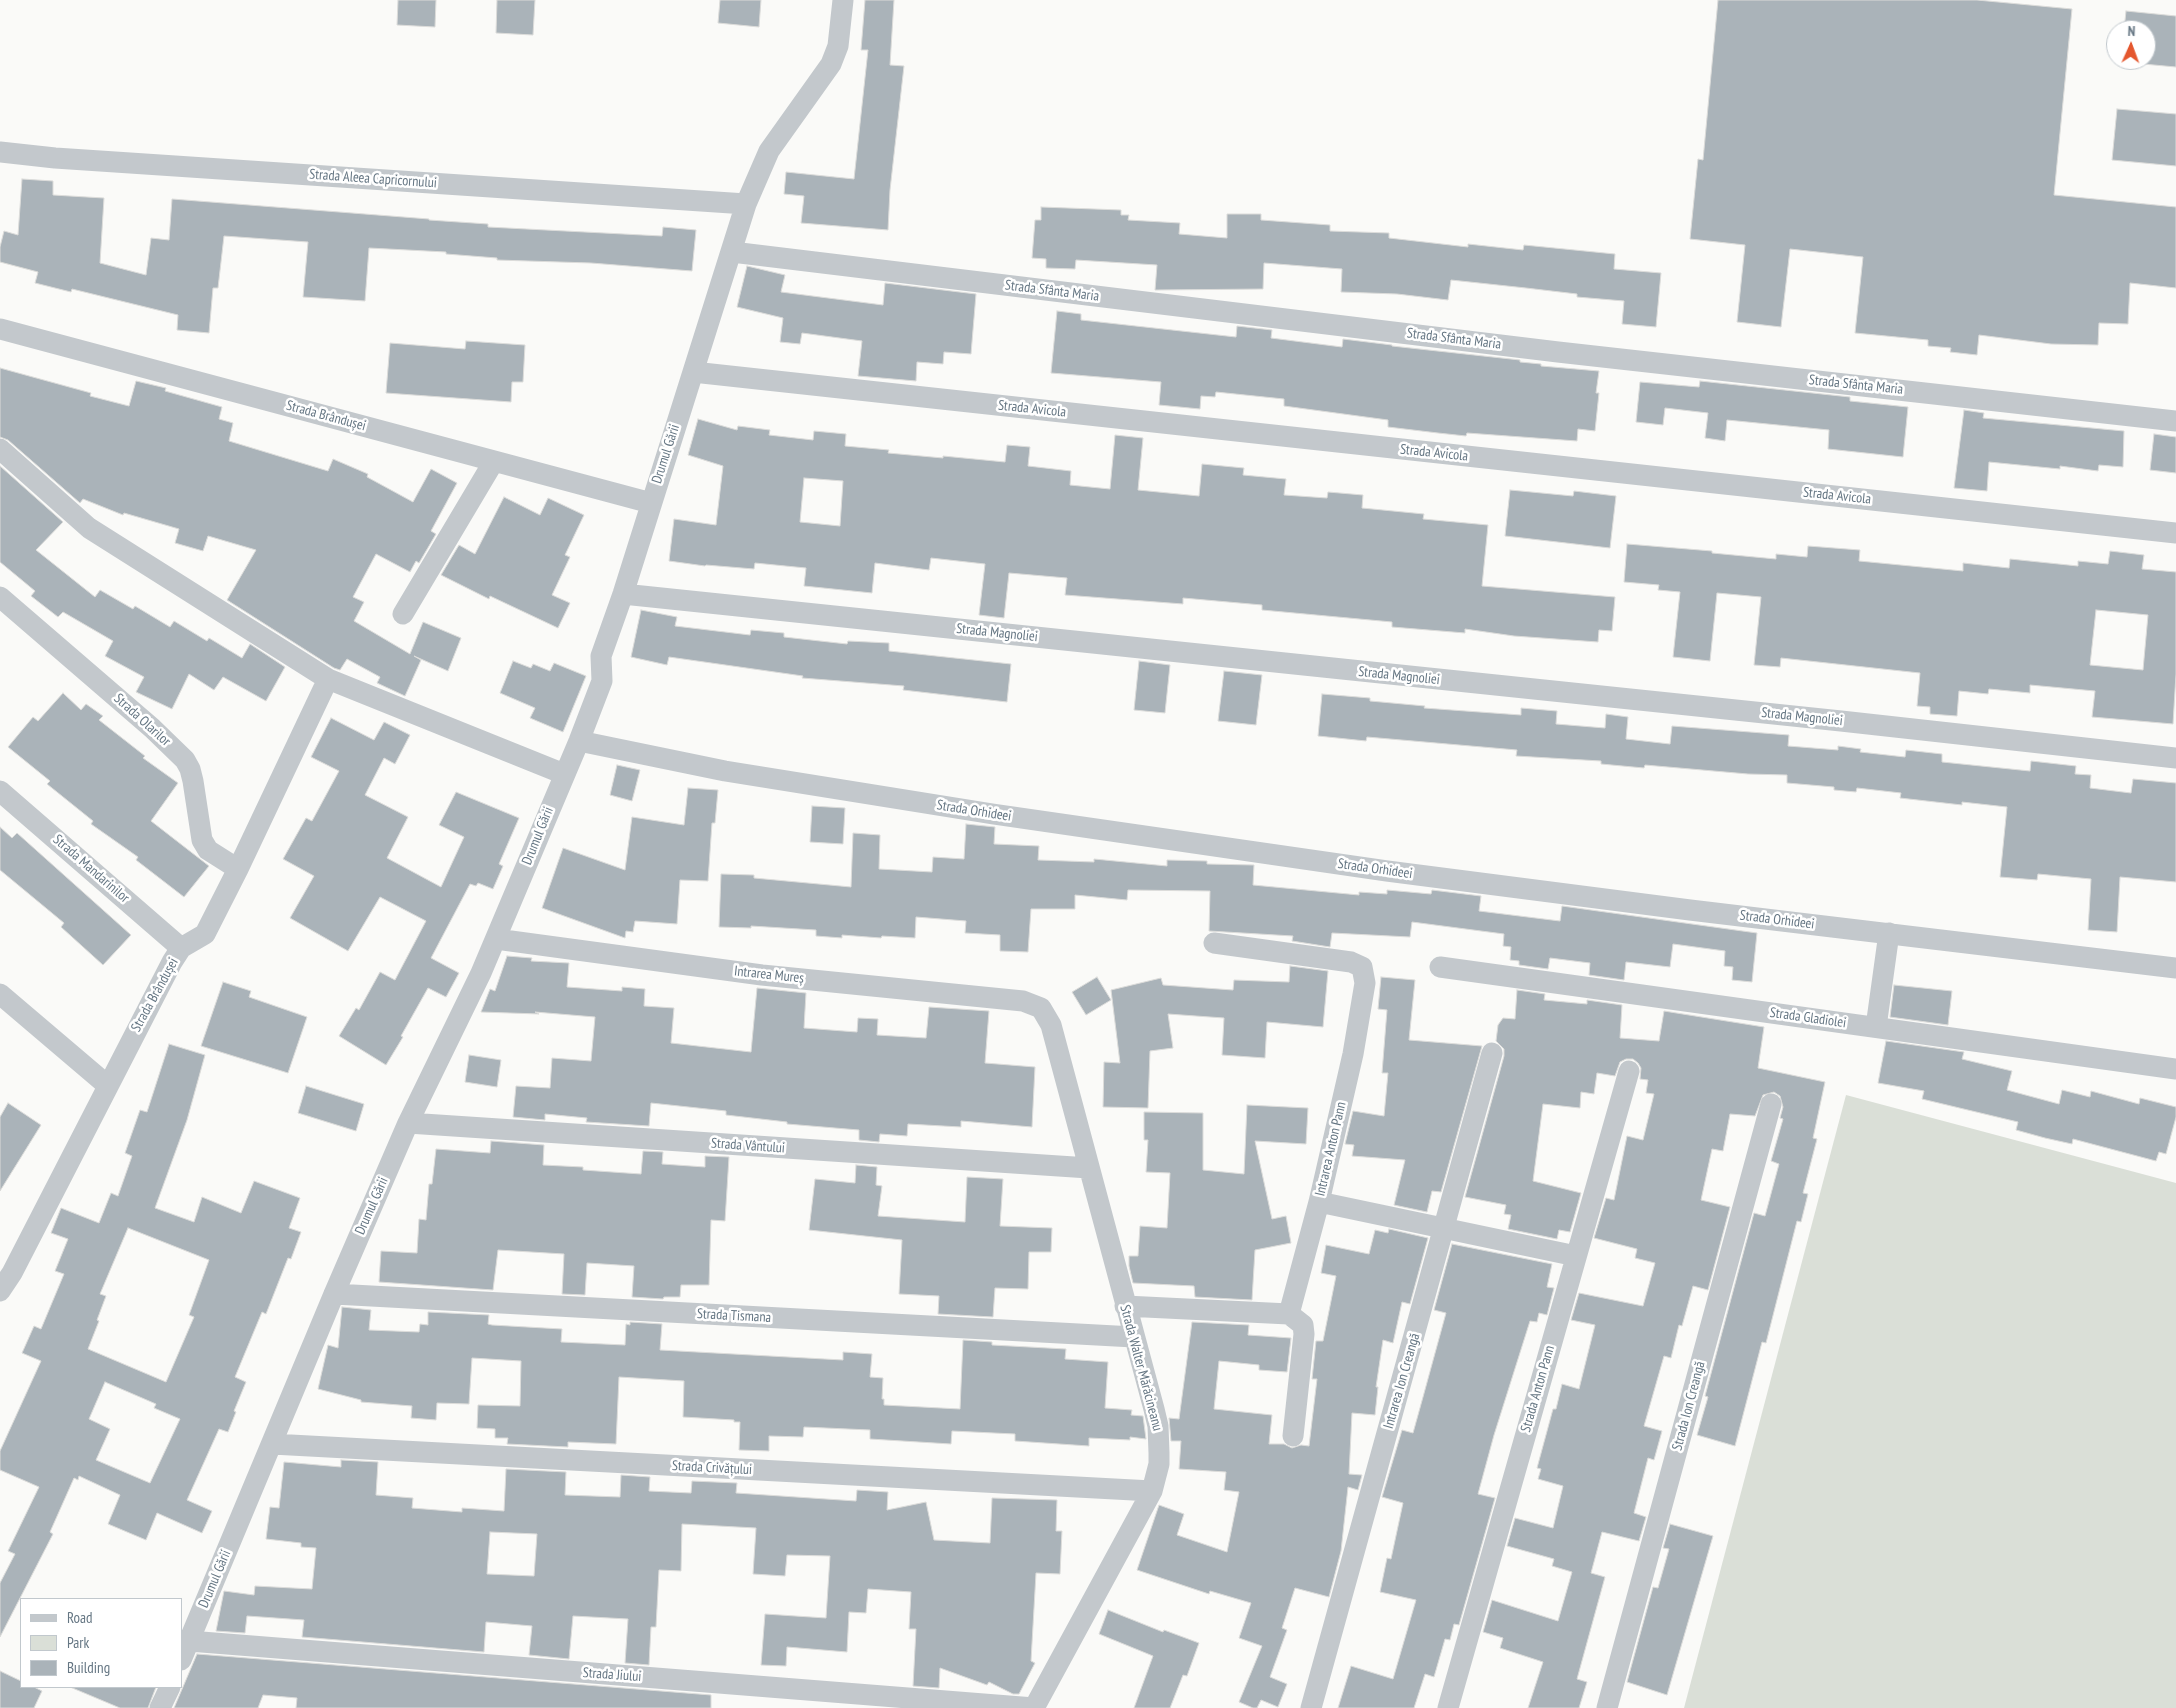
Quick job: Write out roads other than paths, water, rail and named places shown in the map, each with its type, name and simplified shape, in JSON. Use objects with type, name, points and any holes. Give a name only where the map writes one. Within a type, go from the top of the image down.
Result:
[{"type":"street","name":"Drumul Gării","points":[[185,1650],[334,1294],[408,1124],[496,939],[579,741],[602,681],[601,656],[623,594],[746,204],[770,151],[831,64],[838,46],[843,0]]},
{"type":"street","name":"Strada Aleea Capricornului","points":[[0,152],[746,204]]},
{"type":"street","name":"Strada Sfânta Maria","points":[[732,252],[1548,351],[2176,421]]},
{"type":"street","name":"Strada Brândușei","points":[[0,329],[651,503]]},
{"type":"street","name":"Strada Avicola","points":[[693,372],[2176,533]]},
{"type":"street","points":[[0,449],[89,528],[328,679],[564,774]]},
{"type":"street","points":[[404,614],[494,461]]},
{"type":"street","name":"Strada Magnoliei","points":[[623,594],[1841,721],[2176,758]]},
{"type":"street","name":"Strada Olarilor","points":[[0,597],[152,728],[185,760],[192,775],[202,840],[208,850],[238,869]]},
{"type":"street","name":"Strada Brândușei","points":[[0,1291],[6,1268],[107,1085],[172,962],[181,948],[205,934],[328,679]]},
{"type":"street","name":"Strada Orhideei","points":[[579,741],[725,771],[993,814],[1396,872],[2176,968]]},
{"type":"street","name":"Strada Mandarinilor","points":[[0,791],[181,948]]},
{"type":"street","points":[[1876,1027],[1889,933]]},
{"type":"street","name":"Intrarea Mureș","points":[[496,939],[762,975],[1023,1001],[1041,1008]]},
{"type":"street","name":"Intrarea Anton Pann","points":[[1214,943],[1351,962],[1362,967],[1364,984],[1353,1054],[1319,1202],[1290,1314]]},
{"type":"street","name":"Strada Gladiolei","points":[[1440,967],[2176,1069]]},
{"type":"street","points":[[0,994],[107,1085]]},
{"type":"street","name":"Strada Walter Mărăcineanu","points":[[1034,1708],[1152,1492],[1159,1464],[1159,1439],[1154,1408],[1125,1306],[1051,1025],[1041,1008]]},
{"type":"street","name":"Intrarea Ion Creangă","points":[[1311,1708],[1492,1053]]},
{"type":"street","name":"Strada Anton Pann","points":[[1448,1708],[1629,1071]]},
{"type":"street","name":"Strada Ion Creangă","points":[[1607,1708],[1771,1104]]},
{"type":"street","name":"Strada Vântului","points":[[408,1124],[1088,1168]]},
{"type":"street","points":[[1319,1202],[1576,1256]]},
{"type":"street","name":"Strada Tismana","points":[[334,1294],[1134,1338]]},
{"type":"street","points":[[1125,1306],[1290,1314],[1303,1325],[1304,1334],[1293,1436]]},
{"type":"street","name":"Strada Crivățului","points":[[272,1444],[1152,1492]]},
{"type":"street","name":"Strada Jiului","points":[[185,1650],[1034,1708]]},
{"type":"street","points":[[160,1708],[170,1688]]}]
